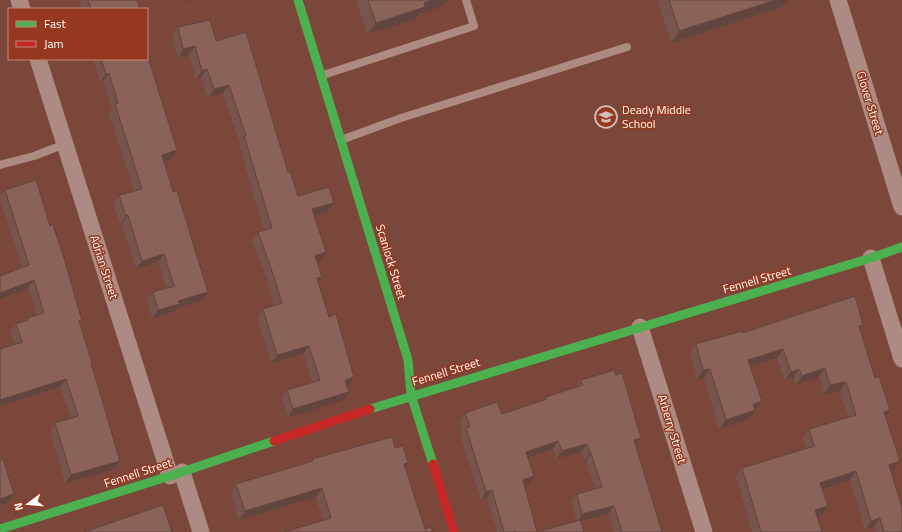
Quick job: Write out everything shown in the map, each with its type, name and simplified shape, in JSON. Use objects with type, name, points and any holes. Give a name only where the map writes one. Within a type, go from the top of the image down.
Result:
[{"type":"street","name":"Scanlock Street","points":[[298,0],[323,75],[341,140],[408,360],[411,395],[454,532]]},
{"type":"street","name":"Glover Street","points":[[838,0],[902,207]]},
{"type":"street","name":"Adrian Street","points":[[38,60],[176,474],[201,532]]},
{"type":"street","name":"Fennell Street","points":[[0,529],[176,474],[411,395],[902,248]]},
{"type":"street","points":[[871,258],[902,359]]},
{"type":"street","name":"Arberry Street","points":[[640,326],[704,532]]},
{"type":"lane","points":[[323,75],[474,26],[466,0]]},
{"type":"lane","points":[[341,140],[401,118],[627,47]]},
{"type":"lane","points":[[0,165],[34,156],[65,144]]},
{"type":"building","points":[[88,0],[137,0],[140,8],[91,8]]},
{"type":"building","points":[[368,0],[434,0],[424,3],[425,7],[376,23]]},
{"type":"building","points":[[669,0],[776,0],[679,31]]},
{"type":"building","points":[[210,20],[216,41],[246,32],[288,172],[290,171],[298,196],[329,187],[334,203],[312,209],[326,252],[315,256],[322,277],[317,278],[329,317],[336,314],[354,377],[345,380],[349,392],[293,409],[287,390],[320,380],[309,346],[277,355],[263,309],[282,303],[258,232],[272,228],[244,136],[246,136],[229,85],[214,89],[207,69],[202,71],[195,46],[183,49],[178,27]]},
{"type":"building","points":[[148,57],[177,150],[162,155],[173,192],[177,191],[208,292],[178,301],[180,304],[158,310],[153,292],[174,286],[164,254],[142,261],[128,215],[126,216],[119,195],[142,189],[115,104],[118,103],[109,73],[106,74],[101,60],[148,60]]},
{"type":"building","points":[[36,180],[50,226],[53,225],[65,261],[82,321],[79,321],[120,461],[71,475],[55,423],[78,416],[66,379],[0,400],[0,349],[22,342],[16,324],[28,320],[27,318],[44,313],[34,280],[0,293],[0,276],[29,265],[5,190]]},
{"type":"building","points":[[855,296],[863,325],[859,326],[875,378],[879,376],[890,410],[884,412],[900,461],[889,465],[902,507],[902,532],[884,532],[880,518],[871,521],[856,471],[820,483],[828,506],[815,510],[822,532],[761,532],[742,468],[814,446],[809,429],[856,415],[846,382],[830,385],[825,368],[802,376],[799,369],[791,372],[783,349],[748,360],[762,401],[753,404],[755,410],[726,420],[710,369],[703,370],[696,344],[742,331],[742,333]]},
{"type":"building","points":[[614,370],[616,375],[622,373],[641,438],[634,440],[662,532],[622,532],[614,506],[582,514],[577,494],[602,487],[591,453],[587,444],[562,451],[558,441],[526,452],[534,476],[523,480],[537,532],[504,532],[492,490],[486,492],[466,428],[470,427],[465,413],[497,402],[502,414],[583,385],[581,380]]},
{"type":"building","points":[[392,437],[395,448],[403,446],[408,463],[404,464],[425,529],[431,527],[433,532],[284,532],[331,518],[322,488],[245,511],[236,484],[313,461],[312,459]]},
{"type":"building","points":[[3,459],[14,494],[0,499],[0,460]]},
{"type":"building","points":[[163,505],[172,532],[84,532]]},
{"type":"building","points":[[580,520],[584,532],[537,532]]},
{"type":"traffic: fast","points":[[298,0],[408,360],[411,395],[433,464]]},
{"type":"traffic: fast","points":[[370,409],[871,258],[902,247]]},
{"type":"traffic: fast","points":[[0,529],[170,476],[274,441]]},
{"type":"traffic: jam","points":[[274,441],[370,409]]},
{"type":"traffic: jam","points":[[433,464],[454,532]]},
{"type":"place","name":"Deady Middle School","points":[[606,117]]}]
